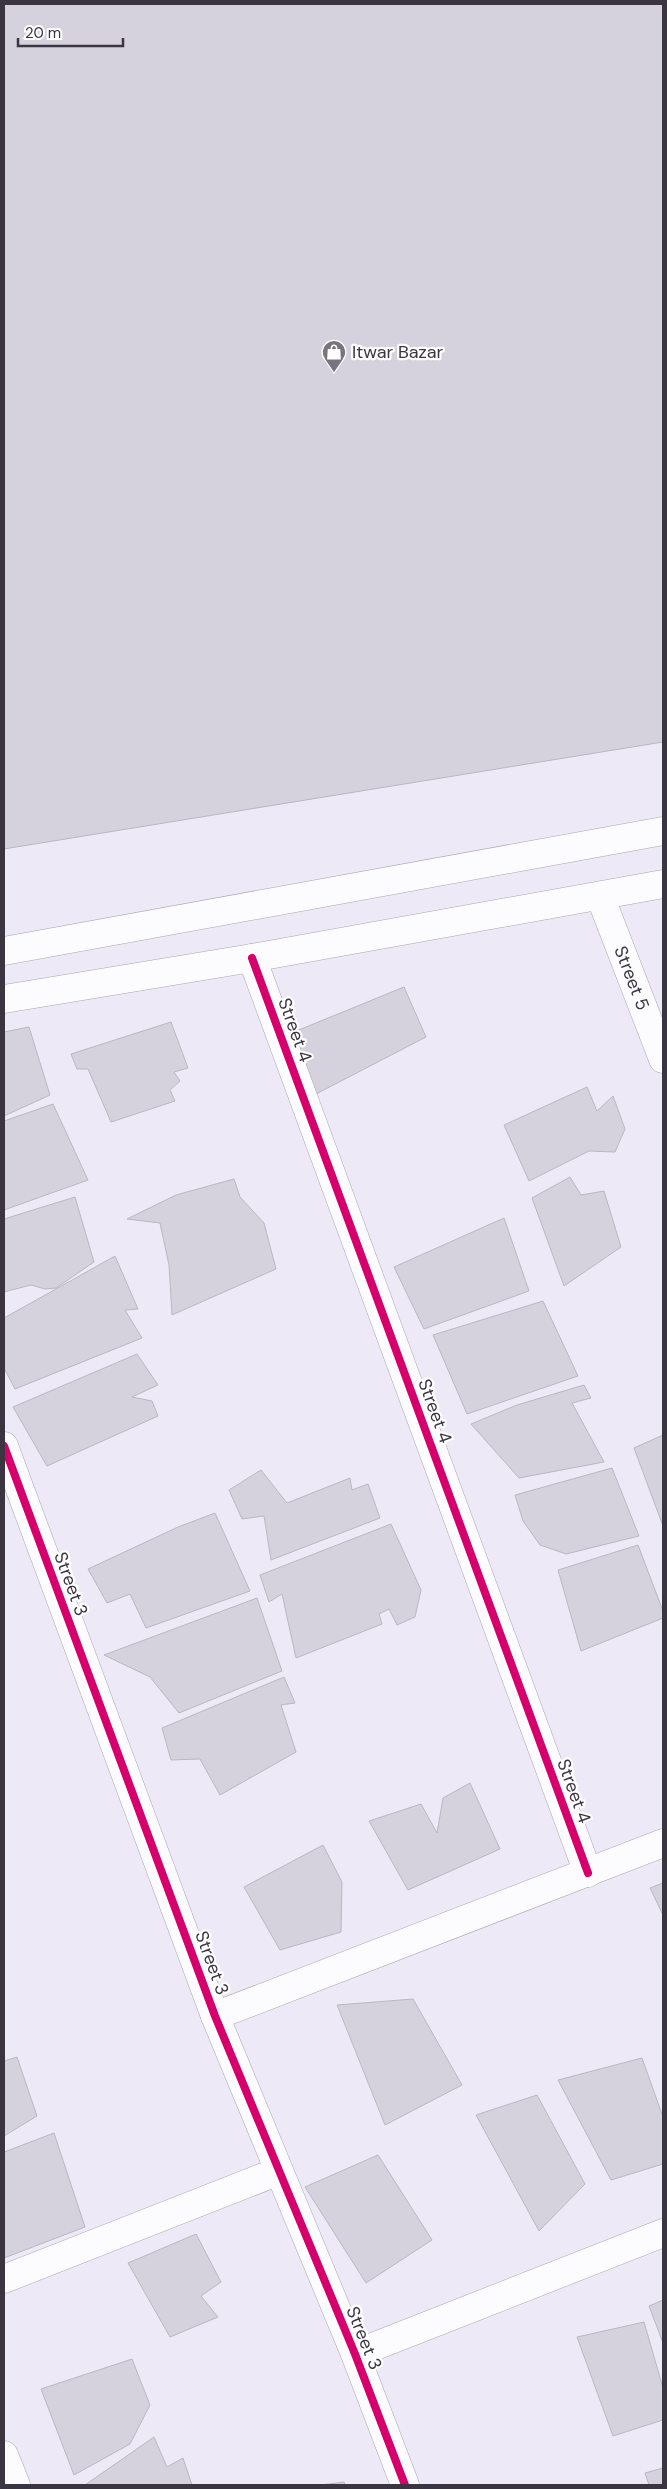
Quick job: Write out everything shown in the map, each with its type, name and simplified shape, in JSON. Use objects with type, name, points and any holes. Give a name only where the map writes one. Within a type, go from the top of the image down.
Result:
[{"type":"street","points":[[4,951],[663,831]]},
{"type":"street","points":[[4,999],[252,958],[663,884]]},
{"type":"street","name":"Street 5","points":[[600,896],[663,1059]]},
{"type":"street","name":"Street 4","points":[[252,958],[588,1873]]},
{"type":"street","name":"Street 3","points":[[4,1446],[215,2016],[355,2354],[405,2485]]},
{"type":"street","points":[[215,2016],[663,1843]]},
{"type":"street","points":[[4,2278],[279,2171]]},
{"type":"street","points":[[355,2354],[663,2233]]},
{"type":"street","points":[[4,2455],[16,2485]]},
{"type":"building","name":"Itwar Bazar","points":[[4,4],[663,4],[663,742],[4,849]]},
{"type":"building","points":[[404,987],[426,1037],[316,1094],[289,1034]]},
{"type":"building","points":[[171,1022],[188,1068],[174,1072],[180,1081],[170,1090],[175,1101],[111,1122],[88,1069],[77,1069],[71,1054]]},
{"type":"building","points":[[29,1027],[50,1095],[4,1116],[4,1032]]},
{"type":"building","points":[[587,1087],[597,1111],[613,1096],[625,1129],[615,1152],[589,1151],[529,1181],[504,1125]]},
{"type":"building","points":[[53,1104],[88,1180],[4,1210],[4,1121]]},
{"type":"building","points":[[570,1177],[581,1195],[604,1191],[621,1247],[564,1286],[532,1198]]},
{"type":"building","points":[[234,1179],[240,1197],[264,1223],[276,1269],[172,1315],[169,1265],[160,1223],[127,1219],[176,1195]]},
{"type":"building","points":[[75,1197],[94,1262],[56,1288],[45,1289],[31,1285],[4,1292],[4,1219]]},
{"type":"building","points":[[504,1218],[529,1291],[424,1329],[394,1267]]},
{"type":"building","points":[[115,1256],[138,1309],[125,1310],[142,1338],[15,1389],[4,1368],[4,1318]]},
{"type":"building","points":[[543,1301],[578,1376],[467,1414],[433,1335]]},
{"type":"building","points":[[137,1354],[158,1385],[132,1397],[152,1401],[158,1416],[47,1466],[13,1407]]},
{"type":"building","points":[[584,1385],[591,1398],[572,1403],[604,1462],[519,1478],[471,1424],[517,1405]]},
{"type":"building","points":[[663,1435],[663,1526],[634,1448]]},
{"type":"building","points":[[612,1468],[639,1536],[566,1554],[540,1545],[523,1521],[515,1495]]},
{"type":"building","points":[[261,1470],[287,1503],[350,1478],[352,1490],[368,1484],[380,1518],[271,1560],[264,1516],[242,1519],[229,1490]]},
{"type":"building","points":[[215,1513],[250,1591],[146,1628],[130,1594],[107,1603],[88,1569],[178,1527]]},
{"type":"building","points":[[391,1524],[421,1590],[415,1617],[397,1625],[389,1609],[379,1614],[382,1624],[296,1658],[282,1594],[269,1602],[260,1575]]},
{"type":"building","points":[[638,1545],[663,1611],[663,1618],[581,1651],[558,1570]]},
{"type":"building","points":[[257,1598],[282,1671],[179,1713],[150,1677],[104,1655]]},
{"type":"building","points":[[284,1677],[295,1703],[281,1705],[296,1752],[220,1795],[200,1759],[171,1760],[162,1728]]},
{"type":"building","points":[[470,1783],[500,1849],[408,1890],[369,1821],[421,1804],[437,1833],[443,1798]]},
{"type":"building","points":[[323,1845],[342,1882],[341,1932],[280,1950],[244,1887]]},
{"type":"building","points":[[663,1883],[663,1915],[650,1888]]},
{"type":"building","points":[[413,1999],[462,2085],[385,2125],[337,2005]]},
{"type":"building","points":[[17,2057],[37,2116],[4,2136],[4,2061]]},
{"type":"building","points":[[642,2058],[663,2117],[663,2164],[611,2180],[558,2080]]},
{"type":"building","points":[[537,2095],[585,2184],[539,2231],[476,2115]]},
{"type":"building","points":[[54,2133],[85,2227],[4,2258],[4,2152]]},
{"type":"building","points":[[378,2155],[432,2240],[366,2283],[305,2187]]},
{"type":"building","points":[[196,2234],[221,2282],[201,2296],[218,2317],[170,2337],[128,2263]]},
{"type":"building","points":[[663,2300],[663,2343],[649,2306]]},
{"type":"building","points":[[644,2322],[663,2388],[663,2420],[613,2436],[577,2337]]},
{"type":"building","points":[[132,2359],[150,2405],[130,2444],[74,2475],[41,2389]]},
{"type":"building","points":[[154,2437],[167,2467],[183,2458],[192,2485],[85,2485]]},
{"type":"building","points":[[663,2468],[663,2485],[649,2485],[645,2473]]},
{"type":"building","points":[[344,2482],[345,2485],[321,2485]]},
{"type":"cycle path","points":[[252,958],[588,1873]]},
{"type":"cycle path","points":[[4,1446],[215,2016],[355,2354],[405,2485]]},
{"type":"place","name":"Itwar Bazar","points":[[334,373]]}]
